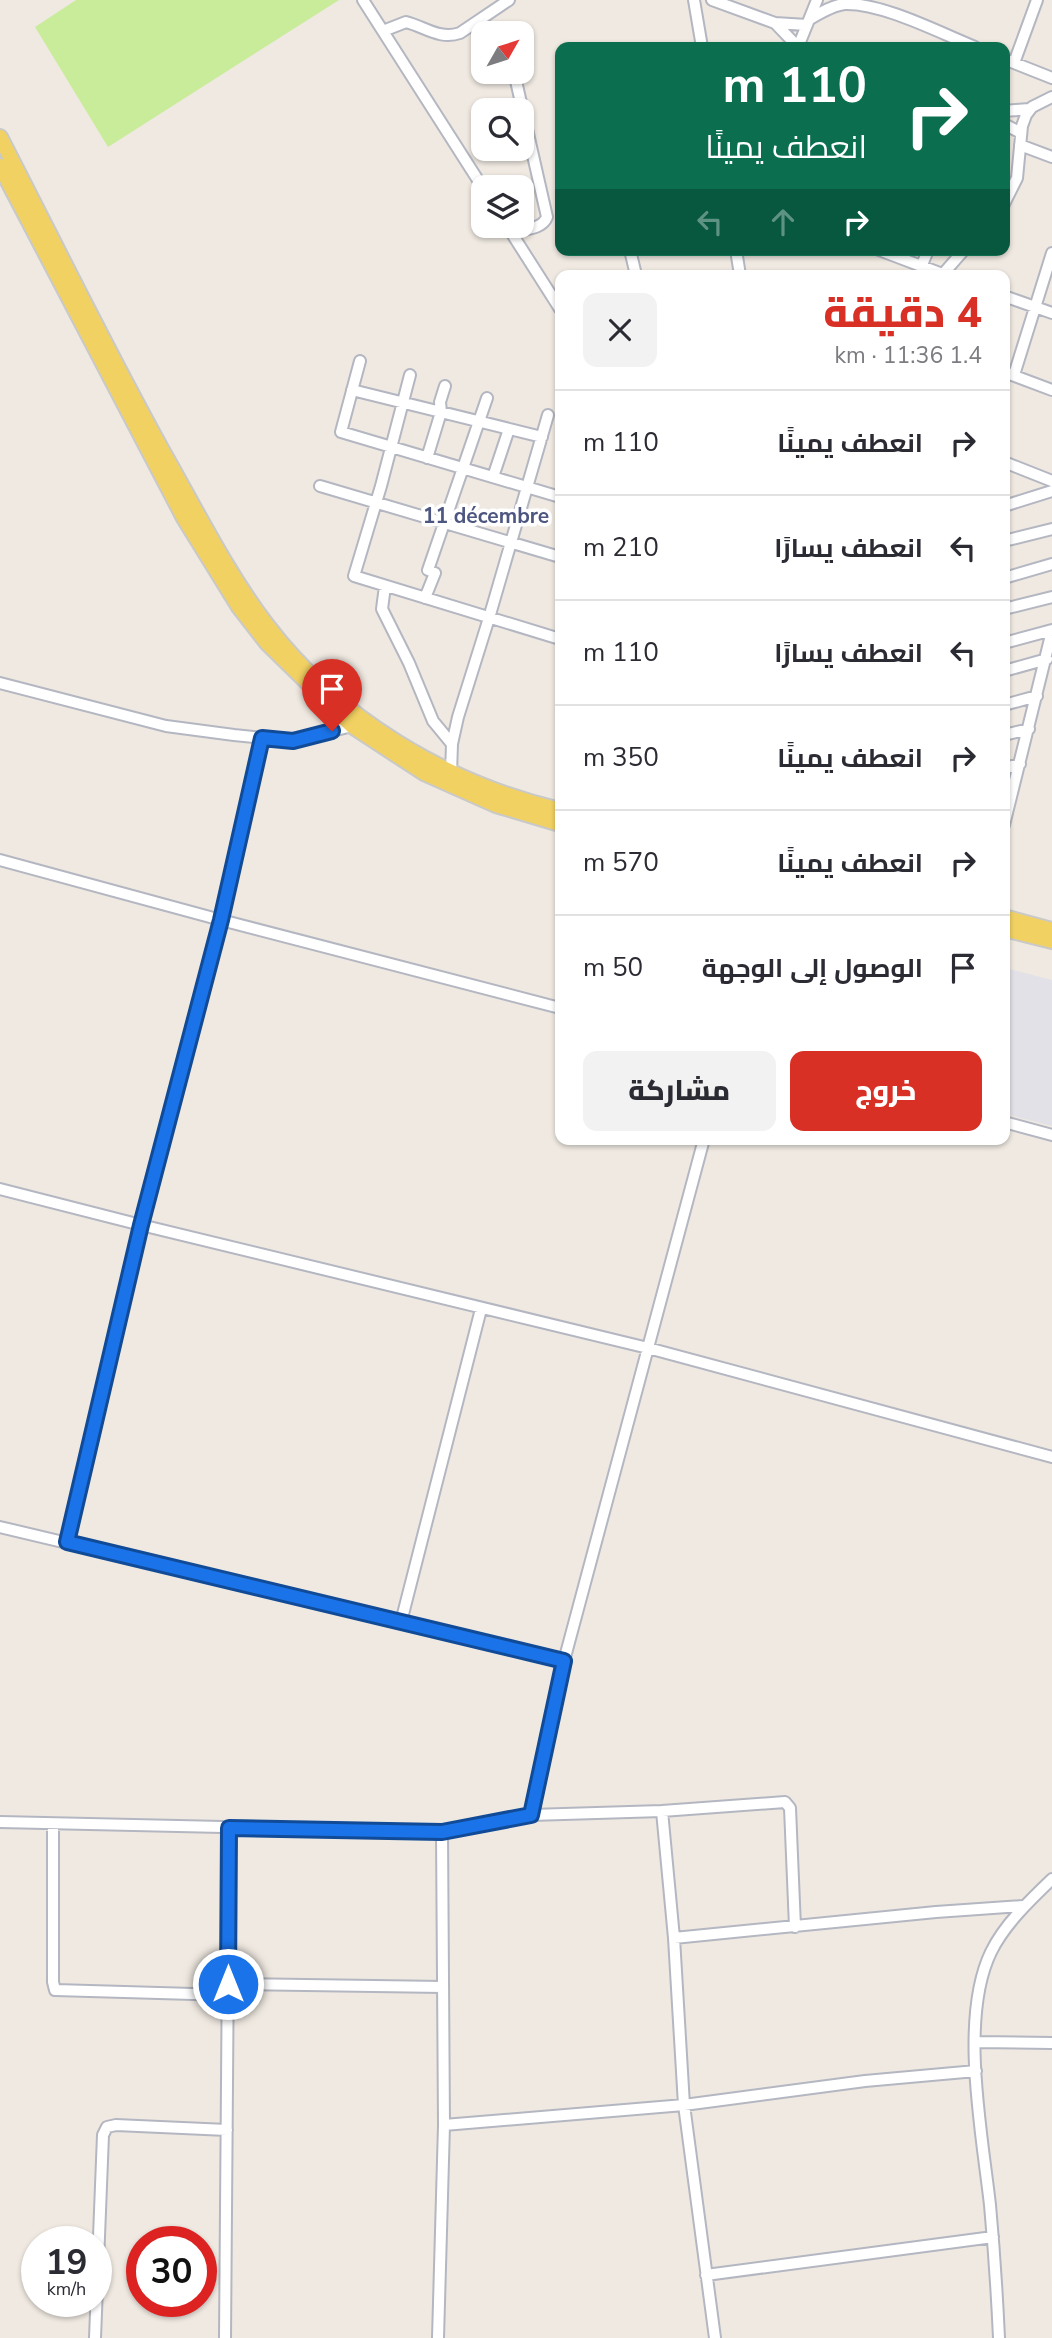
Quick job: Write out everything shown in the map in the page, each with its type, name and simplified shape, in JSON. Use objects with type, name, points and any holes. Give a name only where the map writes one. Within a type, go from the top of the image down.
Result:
[{"type":"main road","points":[[0,137],[154,449]]},
{"type":"main road","points":[[0,166],[239,607],[267,643],[352,726],[451,773],[514,797],[555,809]]},
{"type":"main road","points":[[214,557],[286,649],[376,736],[424,773],[488,802],[555,822]]},
{"type":"main road","points":[[1010,919],[1052,930]]},
{"type":"main road","points":[[1010,930],[1052,941]]},
{"type":"street","points":[[363,0],[475,175]]},
{"type":"street","points":[[383,31],[406,22],[452,36],[509,0]]},
{"type":"street","points":[[694,0],[701,42]]},
{"type":"street","points":[[712,0],[775,23],[809,22],[831,7],[844,4],[885,5],[964,42]]},
{"type":"street","points":[[800,42],[817,0]]},
{"type":"street","points":[[1010,59],[1037,0]]},
{"type":"street","points":[[775,23],[793,42]]},
{"type":"street","points":[[1010,61],[1052,78]]},
{"type":"street","points":[[517,84],[547,218],[540,226],[534,227]]},
{"type":"street","points":[[1010,111],[1029,109],[1052,97]]},
{"type":"street","points":[[1010,192],[1017,178],[1022,126],[1029,109]]},
{"type":"street","points":[[1010,129],[1052,157]]},
{"type":"street","points":[[515,238],[555,301]]},
{"type":"street","points":[[1010,371],[1052,253]]},
{"type":"street","points":[[891,256],[918,270]]},
{"type":"street","points":[[947,270],[959,256]]},
{"type":"street","points":[[1010,298],[1052,313]]},
{"type":"street","points":[[360,360],[341,432],[555,495]]},
{"type":"street","points":[[410,374],[354,576],[555,638]]},
{"type":"street","points":[[1010,374],[1052,390]]},
{"type":"street","points":[[427,458],[441,412],[440,402],[445,386]]},
{"type":"street","points":[[352,390],[542,438]]},
{"type":"street","points":[[425,598],[435,573],[428,570],[487,398]]},
{"type":"street","points":[[451,773],[452,744],[458,717],[548,415]]},
{"type":"street","points":[[493,477],[509,429]]},
{"type":"street","points":[[1010,464],[1052,481]]},
{"type":"street","points":[[320,486],[555,557]]},
{"type":"street","points":[[1010,504],[1052,491]]},
{"type":"street","points":[[1010,540],[1052,529]]},
{"type":"street","points":[[1010,576],[1052,564]]},
{"type":"street","points":[[385,586],[382,609],[433,720],[452,744]]},
{"type":"street","points":[[1010,608],[1052,597]]},
{"type":"street","points":[[1010,642],[1052,631],[1010,802]]},
{"type":"street","points":[[1010,669],[1047,659]]},
{"type":"street","points":[[0,683],[166,726],[262,738],[293,741],[352,726]]},
{"type":"street","points":[[1010,703],[1037,696]]},
{"type":"street","points":[[1010,734],[1029,729]]},
{"type":"street","points":[[67,1542],[141,1225],[221,920],[262,738]]},
{"type":"street","points":[[1010,766],[1020,764]]},
{"type":"street","points":[[0,860],[555,1007]]},
{"type":"street","points":[[1010,1124],[1052,1135]]},
{"type":"street","points":[[531,1815],[564,1661],[702,1145]]},
{"type":"street","points":[[0,1189],[648,1348],[1052,1457]]},
{"type":"street","points":[[401,1622],[481,1309]]},
{"type":"street","points":[[0,1527],[564,1661]]},
{"type":"street","points":[[0,1822],[442,1832],[531,1815],[662,1811],[785,1802],[790,1808],[795,1927]]},
{"type":"street","points":[[662,1811],[674,1938],[684,2105],[715,2338]]},
{"type":"street","points":[[52,1825],[55,1990],[443,1987]]},
{"type":"street","points":[[225,2338],[229,1828]]},
{"type":"street","points":[[438,2338],[444,2125],[442,1832]]},
{"type":"street","points":[[999,2338],[993,2237],[976,2071],[976,1995],[991,1952],[1023,1906],[1052,1879]]},
{"type":"street","points":[[674,1938],[1023,1906]]},
{"type":"street","points":[[976,2042],[1052,2043]]},
{"type":"street","points":[[444,2125],[684,2105],[865,2081],[976,2071]]},
{"type":"street","points":[[95,2338],[103,2135],[107,2127],[116,2125],[227,2130]]},
{"type":"street","points":[[706,2275],[993,2237]]},
{"type":"shaded area","points":[[1010,969],[1052,980],[1052,1126],[1010,1115]]},
{"type":"green space","points":[[76,0],[339,0],[108,147],[35,27]]},
{"type":"district","name":"11 décembre","points":[[486,516]]},
{"type":"route","points":[[228,1984],[229,1828],[442,1832],[531,1815],[564,1661],[67,1542],[141,1225],[221,920],[262,738],[293,741],[332,731]]}]
